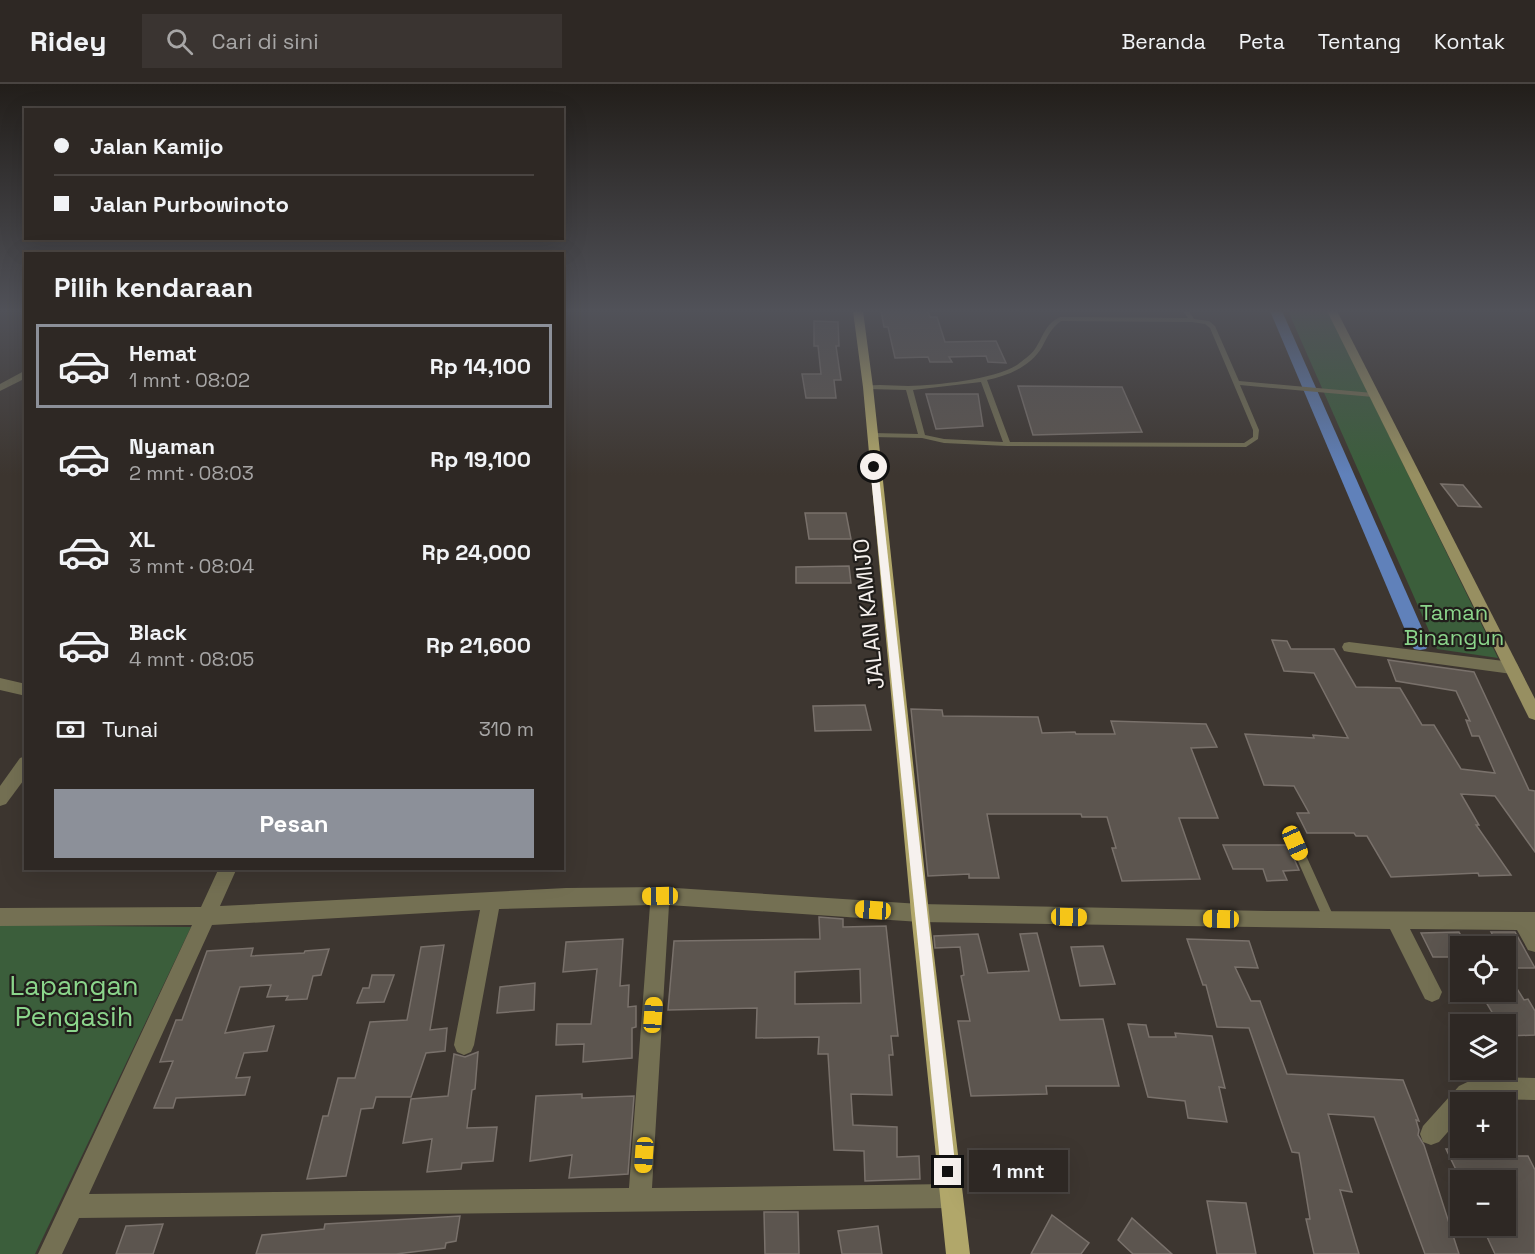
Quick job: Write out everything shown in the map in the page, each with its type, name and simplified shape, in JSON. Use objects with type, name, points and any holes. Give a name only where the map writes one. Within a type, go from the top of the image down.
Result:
[{"type":"main road","name":"JALAN KAMIJO","points":[[865,366],[920,914],[958,1254]]},
{"type":"main road","points":[[1359,366],[1535,714]]},
{"type":"street","points":[[0,388],[24,374]]},
{"type":"street","points":[[1349,647],[1512,668]]},
{"type":"street","points":[[0,684],[24,690]]},
{"type":"street","points":[[0,799],[24,766]]},
{"type":"street","points":[[50,1254],[197,916],[227,870]]},
{"type":"street","points":[[640,1200],[660,896]]},
{"type":"street","points":[[0,917],[197,916],[491,901],[660,896],[920,914],[1529,921],[1535,943]]},
{"type":"street","points":[[464,1045],[491,901]]},
{"type":"street","points":[[1395,920],[1432,992]]},
{"type":"street","points":[[1431,1134],[1467,1094],[1478,1088],[1535,1089]]},
{"type":"street","points":[[72,1206],[951,1196]]},
{"type":"lane","points":[[868,387],[909,388],[983,379],[1020,366]]},
{"type":"lane","points":[[872,435],[922,436],[944,441],[1007,444],[1246,445],[1256,438],[1256,430],[1230,366]]},
{"type":"lane","points":[[983,379],[1007,444]]},
{"type":"lane","points":[[1238,383],[1373,395]]},
{"type":"lane","points":[[909,388],[922,436]]},
{"type":"lane","points":[[1295,843],[1329,919]]},
{"type":"lane","points":[[0,923],[184,923],[197,916]]},
{"type":"green space","name":"Taman Binangun","points":[[1312,366],[1355,366],[1498,658],[1437,649]]},
{"type":"green space","name":"Lapangan Pengasih","points":[[0,925],[191,927],[35,1254],[0,1254]]},
{"type":"building","points":[[820,366],[839,366],[841,380],[834,380],[836,398],[806,398],[802,374],[821,374]]},
{"type":"building","points":[[1018,386],[1122,387],[1142,432],[1033,435]]},
{"type":"building","points":[[926,394],[978,394],[983,426],[936,429]]},
{"type":"building","points":[[1441,484],[1463,485],[1481,507],[1458,506]]},
{"type":"building","points":[[805,513],[846,513],[851,539],[809,539]]},
{"type":"building","points":[[849,566],[851,583],[796,583],[796,567]]},
{"type":"building","points":[[1272,640],[1287,641],[1291,649],[1334,649],[1356,687],[1400,688],[1422,725],[1434,725],[1461,769],[1495,773],[1479,736],[1472,736],[1466,720],[1470,721],[1456,691],[1396,681],[1388,660],[1474,672],[1529,790],[1535,791],[1535,852],[1495,796],[1461,794],[1479,825],[1476,825],[1511,875],[1479,876],[1478,873],[1391,877],[1367,836],[1356,836],[1354,833],[1307,833],[1297,813],[1309,813],[1294,786],[1264,785],[1245,734],[1348,738],[1314,673],[1284,671]]},
{"type":"building","points":[[865,705],[871,730],[815,731],[813,706]]},
{"type":"building","points":[[911,709],[942,710],[943,716],[1038,717],[1042,733],[1115,734],[1111,721],[1206,724],[1217,747],[1191,748],[1218,818],[1179,818],[1200,879],[1122,881],[1112,848],[1116,848],[1107,817],[1082,817],[1081,814],[987,814],[999,878],[969,878],[969,874],[928,876]]},
{"type":"building","points":[[1223,845],[1288,845],[1299,870],[1283,871],[1287,880],[1267,881],[1263,869],[1233,869]]},
{"type":"building","points":[[819,917],[843,919],[843,927],[886,926],[898,1036],[891,1036],[893,1055],[889,1055],[892,1095],[851,1094],[853,1125],[897,1127],[897,1157],[919,1156],[920,1179],[865,1181],[864,1151],[834,1150],[828,1054],[818,1054],[819,1037],[756,1038],[757,1008],[668,1010],[674,941],[820,939]],"holes":[[[860,969],[861,1003],[795,1004],[795,972]]]},
{"type":"building","points":[[1459,932],[1461,936],[1450,936],[1450,957],[1433,957],[1421,933]]},
{"type":"building","points":[[1491,932],[1515,932],[1535,968],[1516,968],[1516,936],[1493,936]]},
{"type":"building","points":[[1037,933],[1060,1020],[1103,1019],[1119,1086],[1046,1086],[1047,1094],[971,1096],[958,1021],[970,1021],[961,976],[964,975],[960,947],[935,948],[934,936],[978,934],[988,973],[1029,971],[1020,934]]},
{"type":"building","points":[[623,939],[620,986],[629,985],[628,1007],[636,1006],[636,1027],[632,1028],[632,1058],[583,1062],[584,1044],[556,1045],[557,1024],[591,1024],[597,969],[563,972],[566,942]]},
{"type":"building","points":[[1187,939],[1249,941],[1258,968],[1235,967],[1251,1001],[1260,1001],[1287,1074],[1403,1080],[1419,1121],[1416,1120],[1418,1135],[1424,1145],[1450,1226],[1450,1236],[1453,1236],[1459,1254],[1425,1254],[1374,1117],[1328,1114],[1352,1192],[1340,1190],[1359,1254],[1314,1254],[1306,1219],[1310,1219],[1299,1153],[1292,1152],[1249,1028],[1217,1027],[1206,985],[1203,985]]},
{"type":"building","points":[[444,945],[430,1030],[447,1028],[445,1051],[426,1053],[411,1097],[376,1097],[373,1108],[361,1109],[346,1176],[307,1179],[323,1116],[328,1116],[338,1078],[355,1078],[370,1022],[407,1020],[421,947]]},
{"type":"building","points":[[1103,946],[1115,984],[1080,986],[1071,947]]},
{"type":"building","points":[[253,948],[251,956],[329,949],[321,975],[313,976],[307,999],[286,1000],[288,996],[267,997],[271,985],[240,987],[225,1033],[274,1026],[267,1051],[244,1053],[236,1078],[250,1077],[245,1095],[176,1098],[173,1108],[154,1108],[173,1061],[160,1062],[176,1020],[182,1020],[207,951]]},
{"type":"building","points":[[372,975],[394,975],[384,1002],[357,1003],[363,988],[369,988]]},
{"type":"building","points":[[535,983],[534,1010],[497,1013],[500,987]]},
{"type":"building","points":[[1516,987],[1524,1000],[1528,999],[1535,1011],[1535,1035],[1516,1036],[1516,1014],[1493,1014],[1486,1002],[1516,1002]]},
{"type":"building","points":[[1128,1024],[1146,1025],[1149,1037],[1176,1037],[1175,1033],[1212,1036],[1225,1088],[1219,1087],[1227,1122],[1188,1118],[1185,1101],[1148,1097]]},
{"type":"building","points":[[478,1052],[475,1089],[472,1090],[467,1128],[497,1127],[493,1161],[462,1163],[461,1169],[427,1172],[432,1139],[403,1143],[411,1099],[448,1096],[454,1054],[465,1057]]},
{"type":"building","points":[[582,1094],[582,1098],[634,1096],[628,1174],[569,1178],[572,1155],[530,1161],[536,1096]]},
{"type":"building","points":[[1528,1156],[1535,1170],[1535,1254],[1495,1254],[1487,1236],[1516,1236],[1516,1170],[1456,1170],[1450,1158]]},
{"type":"building","points":[[1207,1201],[1246,1203],[1256,1254],[1217,1254]]},
{"type":"building","points":[[764,1212],[798,1212],[799,1254],[765,1254]]},
{"type":"building","points":[[1052,1215],[1089,1243],[1081,1254],[1031,1254]]},
{"type":"building","points":[[460,1216],[456,1241],[446,1243],[445,1248],[396,1254],[256,1254],[262,1235],[324,1229],[325,1224]]},
{"type":"building","points":[[1132,1218],[1172,1254],[1133,1254],[1118,1240]]},
{"type":"building","points":[[163,1224],[153,1254],[116,1254],[126,1226]]},
{"type":"building","points":[[878,1226],[882,1254],[842,1254],[838,1231]]},
{"type":"waterway","points":[[1300,366],[1420,644]]},
{"type":"route","points":[[874,467],[948,1172]]}]
